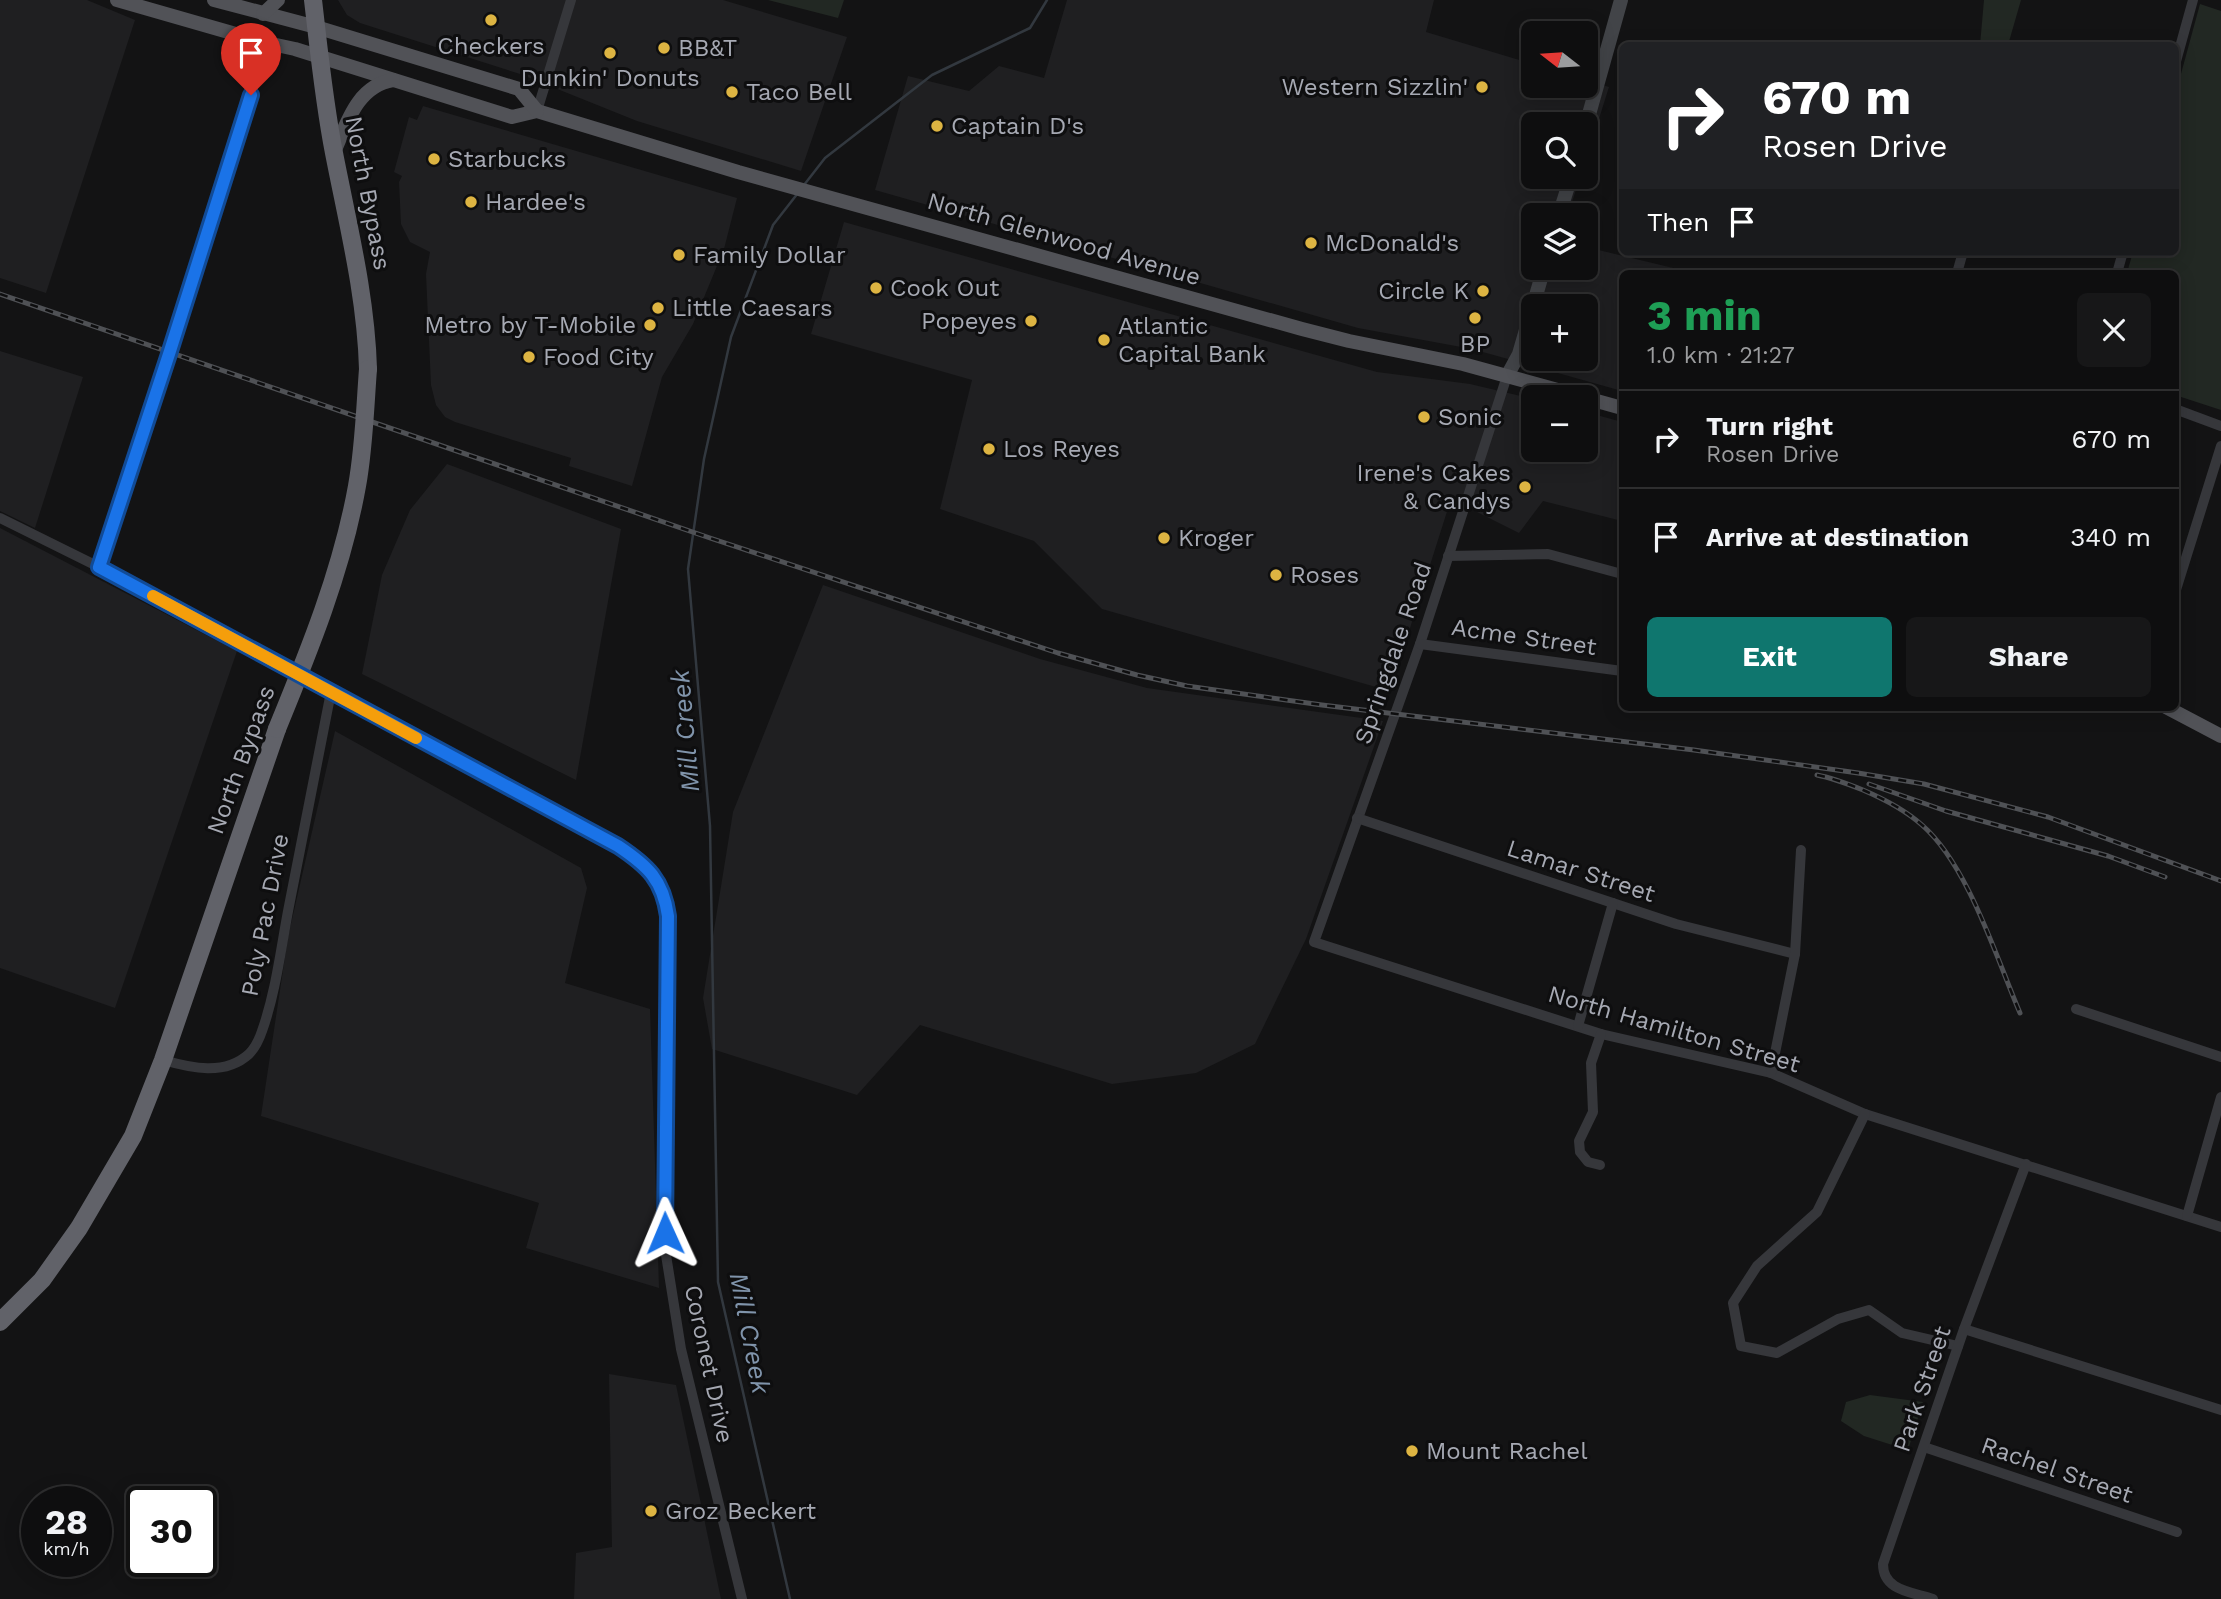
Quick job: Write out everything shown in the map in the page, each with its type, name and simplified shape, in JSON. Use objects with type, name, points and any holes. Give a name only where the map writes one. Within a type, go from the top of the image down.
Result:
[{"type":"highway","name":"North Bypass","points":[[0,1322],[42,1280],[79,1228],[133,1136],[163,1060],[277,729],[336,574],[358,486],[368,369],[367,332],[318,57],[313,0]]},
{"type":"main road","name":"North Glenwood Avenue","points":[[117,0],[295,49],[512,117],[537,111],[738,172],[1349,341],[1463,364],[1538,385]]},
{"type":"main road","name":"North Glenwood Avenue","points":[[214,0],[316,27],[519,89],[537,111]]},
{"type":"main road","points":[[263,14],[278,0]]},
{"type":"main road","points":[[334,152],[355,106],[368,90],[393,80]]},
{"type":"main road","name":"North Glenwood Avenue","points":[[1598,402],[1619,407]]},
{"type":"main road","points":[[2174,711],[2221,736]]},
{"type":"street","points":[[537,111],[571,0]]},
{"type":"street","points":[[1590,112],[1621,0]]},
{"type":"street","points":[[2179,51],[2193,0]]},
{"type":"street","points":[[99,567],[267,43]]},
{"type":"street","points":[[1507,376],[1519,354],[1541,280]]},
{"type":"street","name":"Springdale Road","points":[[1314,942],[1420,644],[1507,376]]},
{"type":"street","points":[[2179,410],[2221,426]]},
{"type":"street","points":[[2179,580],[2221,446]]},
{"type":"street","name":"Coronet Drive","points":[[0,517],[99,567],[618,846],[639,859],[658,882],[665,898],[668,916],[664,1212],[666,1255],[681,1349],[741,1599]]},
{"type":"street","points":[[1448,555],[1548,554],[1619,573]]},
{"type":"street","name":"Acme Street","points":[[1420,644],[1619,671]]},
{"type":"street","name":"Poly Pac Drive","points":[[163,1060],[191,1068],[226,1066],[240,1061],[258,1042],[276,972],[331,692]]},
{"type":"street","name":"Lamar Street","points":[[1357,818],[1676,924],[1795,954]]},
{"type":"street","points":[[1772,1073],[1795,954],[1801,850]]},
{"type":"street","points":[[1578,1026],[1613,903]]},
{"type":"street","name":"North Hamilton Street","points":[[1314,942],[1601,1034],[1772,1073],[1866,1114],[2221,1227]]},
{"type":"street","points":[[2076,1009],[2221,1057]]},
{"type":"street","points":[[1600,1165],[1588,1162],[1580,1152],[1579,1141],[1593,1112],[1591,1063],[1601,1034]]},
{"type":"street","points":[[2187,1216],[2221,1097]]},
{"type":"street","points":[[1866,1114],[1817,1212],[1757,1266],[1733,1303],[1741,1346],[1777,1353],[1838,1319],[1869,1310],[1902,1333],[1958,1346]]},
{"type":"street","name":"Park Street","points":[[1933,1599],[1886,1581],[1883,1564],[1964,1329],[2026,1164]]},
{"type":"street","points":[[1964,1329],[2221,1410]]},
{"type":"street","name":"Rachel Street","points":[[1924,1447],[2177,1532]]},
{"type":"shaded area","points":[[0,0],[87,0],[135,20],[46,293],[0,278]]},
{"type":"shaded area","points":[[338,0],[723,0],[847,37],[801,171],[637,121],[520,74],[360,23],[347,15]]},
{"type":"shaded area","points":[[768,0],[844,0],[838,18]]},
{"type":"shaded area","points":[[1067,0],[1434,0],[1426,32],[1521,60],[1521,98],[1598,98],[1598,84],[1609,87],[1598,122],[1598,112],[1521,112],[1521,189],[1576,189],[1572,203],[1521,203],[1521,280],[1598,280],[1598,250],[1682,270],[1619,270],[1619,390],[1551,371],[1598,371],[1598,294],[1521,294],[1521,363],[1472,349],[1358,328],[875,190],[908,76],[969,91],[999,66],[1044,78]]},
{"type":"shaded area","points":[[1984,0],[2021,0],[2009,42],[1980,42]]},
{"type":"shaded area","points":[[2200,4],[2221,11],[2221,410],[2179,396],[2179,270],[2128,270],[2132,256],[2179,256],[2179,81]]},
{"type":"shaded area","points":[[423,106],[737,198],[724,249],[693,324],[662,377],[632,486],[569,466],[571,458],[455,422],[445,417],[436,405],[431,385],[426,274],[430,252],[410,242],[401,224],[399,182],[402,176],[394,172],[409,117],[417,120]]},
{"type":"shaded area","points":[[844,222],[1377,372],[1470,384],[1521,396],[1521,462],[1598,462],[1598,415],[1619,421],[1619,520],[1543,501],[1519,533],[1451,499],[1390,691],[1102,609],[1034,541],[940,509],[972,380],[811,334]]},
{"type":"shaded area","points":[[0,351],[83,377],[35,528],[0,511]]},
{"type":"shaded area","points":[[447,464],[621,529],[576,780],[362,674],[382,575],[410,510]]},
{"type":"shaded area","points":[[0,528],[237,651],[115,1008],[0,968]]},
{"type":"shaded area","points":[[823,585],[1040,659],[1147,688],[1383,721],[1306,939],[1255,1044],[1196,1073],[1112,1084],[920,1025],[857,1095],[712,1049],[703,998],[733,812]]},
{"type":"shaded area","points":[[335,731],[581,868],[587,888],[565,983],[650,1009],[659,1288],[526,1248],[539,1203],[261,1116],[288,937]]},
{"type":"shaded area","points":[[609,1374],[676,1385],[721,1599],[574,1599],[576,1553],[612,1547]]},
{"type":"shaded area","points":[[1870,1395],[1923,1402],[1908,1450],[1864,1436],[1841,1421],[1846,1402]]},
{"type":"waterway","name":"Mill Creek","points":[[804,185],[825,158],[932,75],[1030,28],[1047,0]]},
{"type":"waterway","name":"Mill Creek","points":[[790,1599],[718,1282],[710,826],[688,569],[704,459],[731,337],[773,225],[798,193]]},
{"type":"railway","points":[[0,294],[710,538],[1058,653],[1137,675],[1187,686],[1322,705],[1694,750],[1924,784],[2048,817],[2221,881]]},
{"type":"railway","points":[[1817,775],[1835,779],[1894,805],[1909,814],[1938,842],[1967,887],[2020,1013]]},
{"type":"railway","points":[[1869,784],[1946,811],[2108,856],[2165,877]]},
{"type":"slow traffic","points":[[153,596],[416,738]]},
{"type":"place","name":"Checkers","points":[[491,20]]},
{"type":"place","name":"BB&T","points":[[664,48]]},
{"type":"place","name":"Dunkin' Donuts","points":[[610,53]]},
{"type":"place","name":"Western Sizzlin'","points":[[1482,87]]},
{"type":"place","name":"Taco Bell","points":[[732,92]]},
{"type":"place","name":"Captain D's","points":[[937,126]]},
{"type":"place","name":"Starbucks","points":[[434,159]]},
{"type":"place","name":"Hardee's","points":[[471,202]]},
{"type":"place","name":"McDonald's","points":[[1311,243]]},
{"type":"place","name":"Family Dollar","points":[[679,255]]},
{"type":"place","name":"Cook Out","points":[[876,288]]},
{"type":"place","name":"Circle K","points":[[1483,291]]},
{"type":"place","name":"Little Caesars","points":[[658,308]]},
{"type":"place","name":"BP","points":[[1475,318]]},
{"type":"place","name":"Popeyes","points":[[1031,321]]},
{"type":"place","name":"Metro by T-Mobile","points":[[650,325]]},
{"type":"place","name":"Atlantic Capital Bank","points":[[1104,340]]},
{"type":"place","name":"Food City","points":[[529,357]]},
{"type":"place","name":"Sonic","points":[[1424,417]]},
{"type":"place","name":"Los Reyes","points":[[989,449]]},
{"type":"place","name":"Irene's Cakes & Candys","points":[[1525,487]]},
{"type":"place","name":"Kroger","points":[[1164,538]]},
{"type":"place","name":"Roses","points":[[1276,575]]},
{"type":"place","name":"Mount Rachel","points":[[1412,1451]]},
{"type":"place","name":"Groz Beckert","points":[[651,1511]]},
{"type":"route","points":[[251,95],[99,567],[618,846],[639,859],[652,873],[665,898],[668,916],[665,1233]]}]
